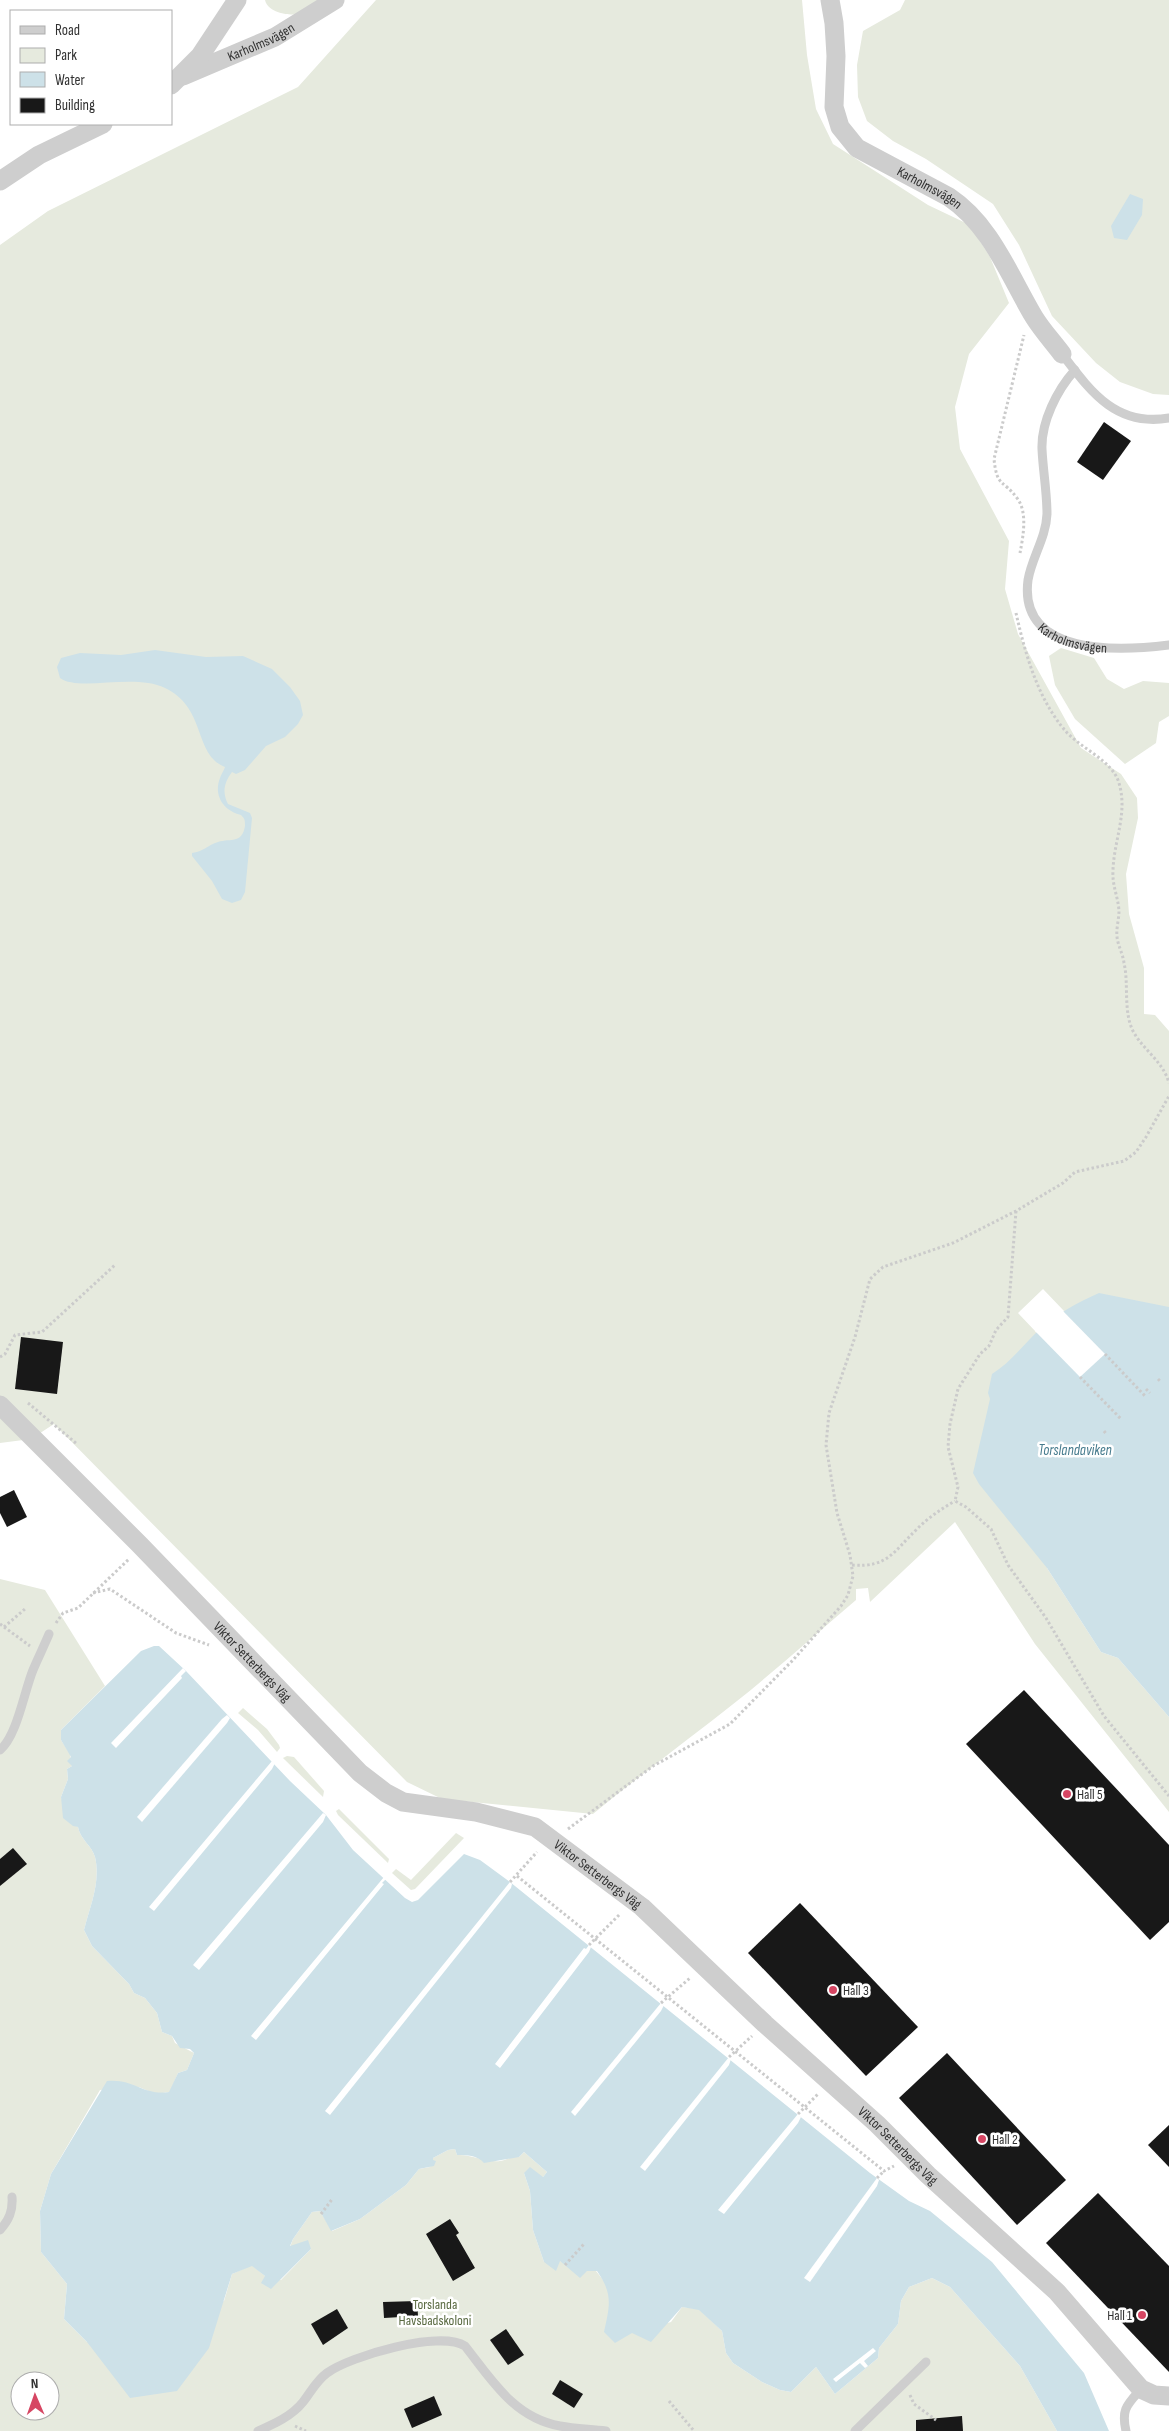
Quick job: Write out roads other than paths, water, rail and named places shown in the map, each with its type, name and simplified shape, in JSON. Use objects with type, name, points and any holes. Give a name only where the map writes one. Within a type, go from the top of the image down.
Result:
[{"type":"street","name":"Karholmsvägen","points":[[177,81],[200,56],[237,0]]},
{"type":"street","name":"Karholmsvägen","points":[[177,81],[275,37],[336,0]]},
{"type":"street","name":"Karholmsvägen","points":[[830,0],[834,23],[836,56],[834,107],[840,126],[857,148],[948,197],[969,212],[997,250],[1036,319],[1062,354]]},
{"type":"street","points":[[0,181],[39,156],[101,125]]},
{"type":"street","name":"Viktor Setterbergs Väg","points":[[0,1405],[140,1545],[360,1773],[386,1793],[403,1802],[476,1812],[535,1827],[633,1901],[1057,2292],[1141,2389]]},
{"type":"street","points":[[1141,2389],[1154,2396],[1169,2396]]},
{"type":"lane","name":"Karholmsvägen","points":[[1062,354],[1116,412],[1127,417],[1146,420],[1169,418]]},
{"type":"lane","name":"Karholmsvägen","points":[[1075,370],[1061,385],[1047,420],[1042,447],[1047,517],[1043,537],[1028,580],[1028,597],[1032,613],[1043,629],[1064,641],[1096,648],[1120,649],[1169,646]]},
{"type":"lane","points":[[0,1750],[6,1745],[12,1733],[33,1668],[41,1655],[49,1634]]},
{"type":"lane","points":[[0,2230],[8,2220],[12,2206],[12,2197]]},
{"type":"lane","points":[[258,2431],[295,2410],[316,2383],[329,2371],[383,2350],[404,2345],[444,2341],[458,2341],[465,2346],[500,2392],[530,2416],[558,2426],[606,2431]]},
{"type":"lane","points":[[855,2431],[926,2362]]},
{"type":"lane","points":[[1126,2431],[1125,2408],[1141,2389]]},
{"type":"water","points":[[1130,194],[1143,199],[1142,215],[1127,240],[1114,238],[1111,226]]},
{"type":"water","points":[[155,650],[206,657],[243,656],[272,669],[290,687],[300,701],[303,715],[298,724],[285,737],[266,746],[245,770],[236,774],[232,772],[227,780],[225,795],[228,804],[250,813],[252,818],[245,892],[241,900],[232,903],[222,899],[212,881],[192,856],[192,853],[218,842],[239,838],[244,832],[245,821],[241,815],[225,806],[219,797],[218,785],[225,767],[215,761],[208,752],[188,707],[165,688],[152,684],[138,682],[69,682],[60,678],[57,667],[61,658],[80,653],[121,655]]},
{"type":"water","name":"Torslandaviken","points":[[1099,1293],[1169,1307],[1169,1717],[1118,1658],[1101,1652],[1047,1568],[979,1484],[973,1473],[990,1399],[988,1393],[992,1374],[1054,1318]]},
{"type":"water","points":[[159,1646],[186,1671],[290,1781],[326,1815],[353,1850],[405,1898],[412,1902],[418,1900],[464,1854],[480,1860],[510,1882],[870,2173],[909,2201],[930,2211],[992,2262],[1084,2373],[1109,2431],[1057,2431],[1020,2366],[950,2287],[932,2278],[909,2287],[901,2301],[898,2324],[879,2348],[878,2358],[835,2394],[816,2367],[791,2392],[780,2390],[762,2382],[733,2363],[726,2353],[722,2331],[699,2310],[682,2307],[651,2342],[632,2333],[615,2343],[604,2332],[609,2300],[606,2286],[597,2271],[587,2271],[580,2278],[560,2261],[556,2271],[544,2262],[533,2230],[530,2191],[524,2173],[530,2167],[543,2177],[547,2172],[524,2152],[519,2157],[484,2163],[475,2157],[457,2155],[455,2149],[448,2150],[433,2158],[436,2161],[434,2166],[419,2169],[406,2185],[360,2219],[331,2231],[320,2211],[312,2212],[290,2246],[308,2240],[311,2249],[271,2289],[261,2283],[265,2276],[252,2266],[232,2274],[209,2348],[177,2391],[130,2398],[87,2342],[64,2319],[67,2284],[41,2252],[40,2211],[51,2174],[107,2081],[124,2082],[152,2092],[169,2092],[178,2073],[187,2070],[194,2053],[190,2049],[180,2048],[172,2036],[162,2032],[157,2013],[145,1998],[134,1993],[129,1984],[92,1946],[84,1930],[96,1885],[95,1857],[78,1827],[73,1826],[63,1818],[61,1797],[68,1779],[67,1769],[72,1766],[67,1761],[71,1757],[61,1740],[61,1730],[141,1651]]},
{"type":"place","name":"Hall 5","points":[[1067,1794]]},
{"type":"place","name":"Hall 3","points":[[833,1990]]},
{"type":"place","name":"Hall 2","points":[[982,2139]]},
{"type":"place","name":"Hall 1","points":[[1142,2315]]},
{"type":"park label","name":"Torslanda Havsbadskoloni","points":[[435,2312]]}]
